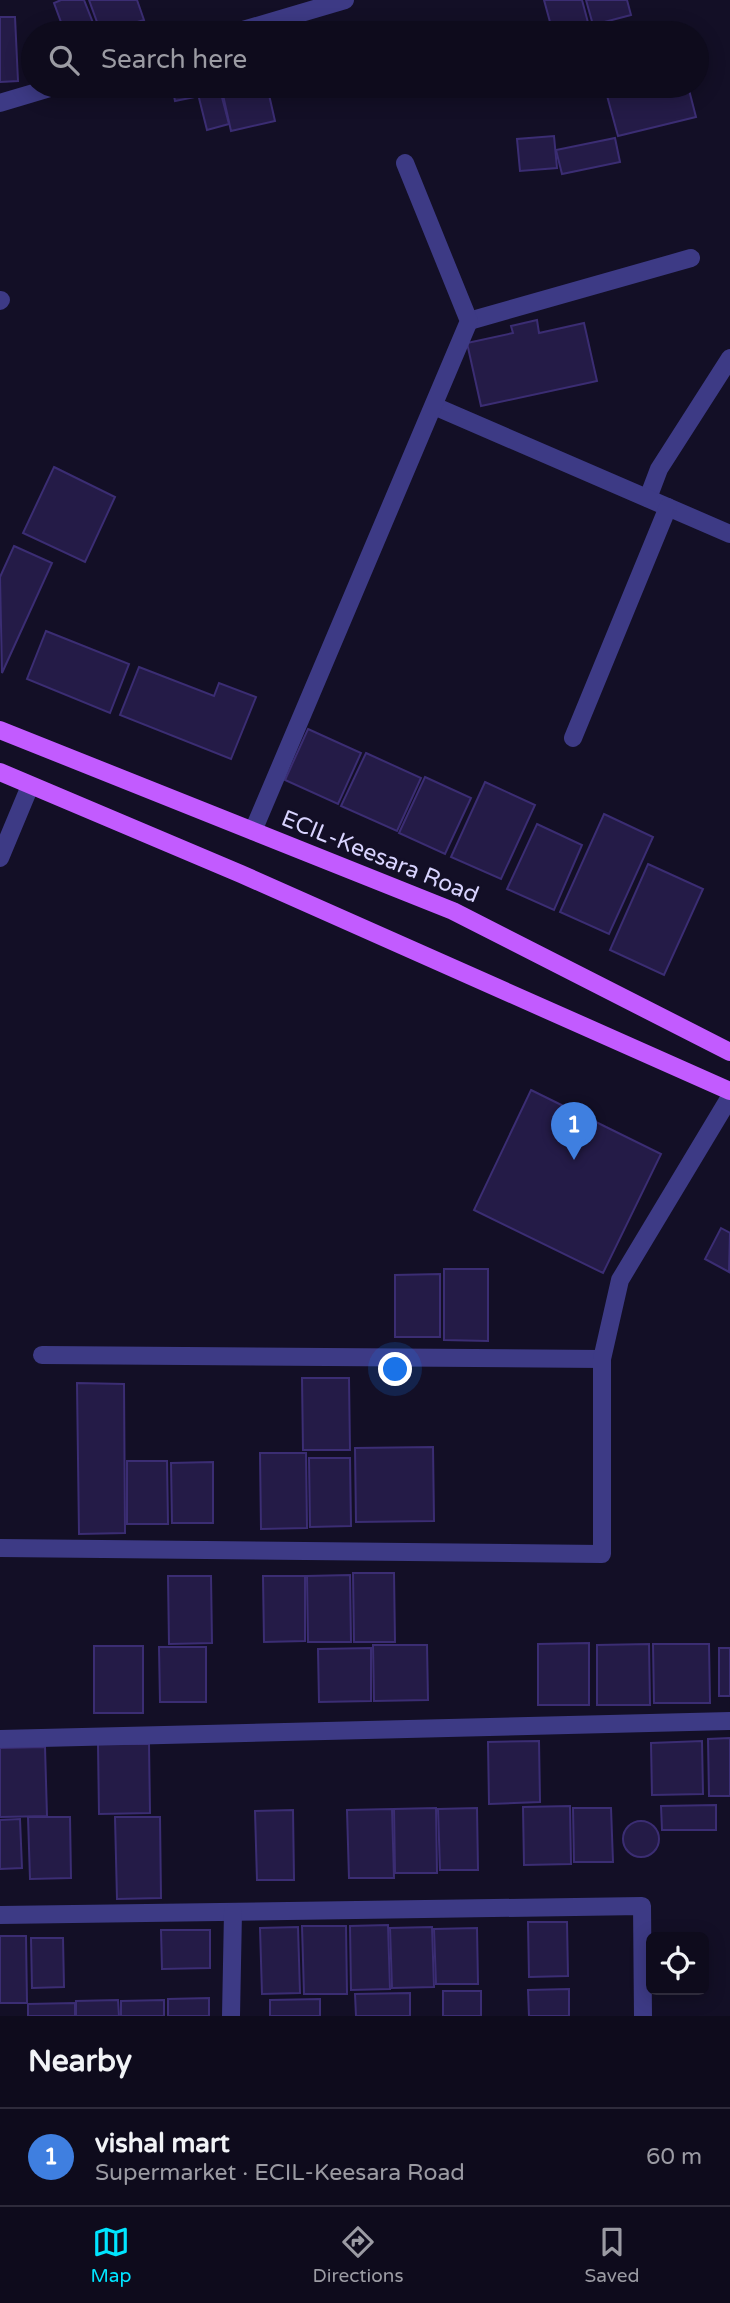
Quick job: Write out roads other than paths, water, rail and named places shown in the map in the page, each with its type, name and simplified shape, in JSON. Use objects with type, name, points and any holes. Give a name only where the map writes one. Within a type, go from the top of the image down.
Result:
[{"type":"main road","name":"ECIL-Keesara Road","points":[[0,730],[453,911],[730,1052]]},
{"type":"main road","points":[[0,772],[241,874],[730,1091]]},
{"type":"street","points":[[274,21],[345,0]]},
{"type":"street","points":[[0,103],[21,97]]},
{"type":"street","points":[[253,831],[469,321],[405,163]]},
{"type":"street","points":[[469,321],[691,258]]},
{"type":"street","points":[[648,498],[659,469],[730,358]]},
{"type":"street","points":[[434,406],[730,534]]},
{"type":"street","points":[[573,738],[668,507]]},
{"type":"street","points":[[0,858],[30,786]]},
{"type":"street","points":[[0,1548],[602,1555],[602,1359],[620,1280],[730,1097]]},
{"type":"street","points":[[42,1355],[602,1359]]},
{"type":"street","points":[[0,1739],[730,1721]]},
{"type":"street","points":[[0,1915],[642,1906],[643,2016]]},
{"type":"street","points":[[231,2016],[233,1912]]},
{"type":"place","name":"vishal mart","points":[[574,1160]]}]
